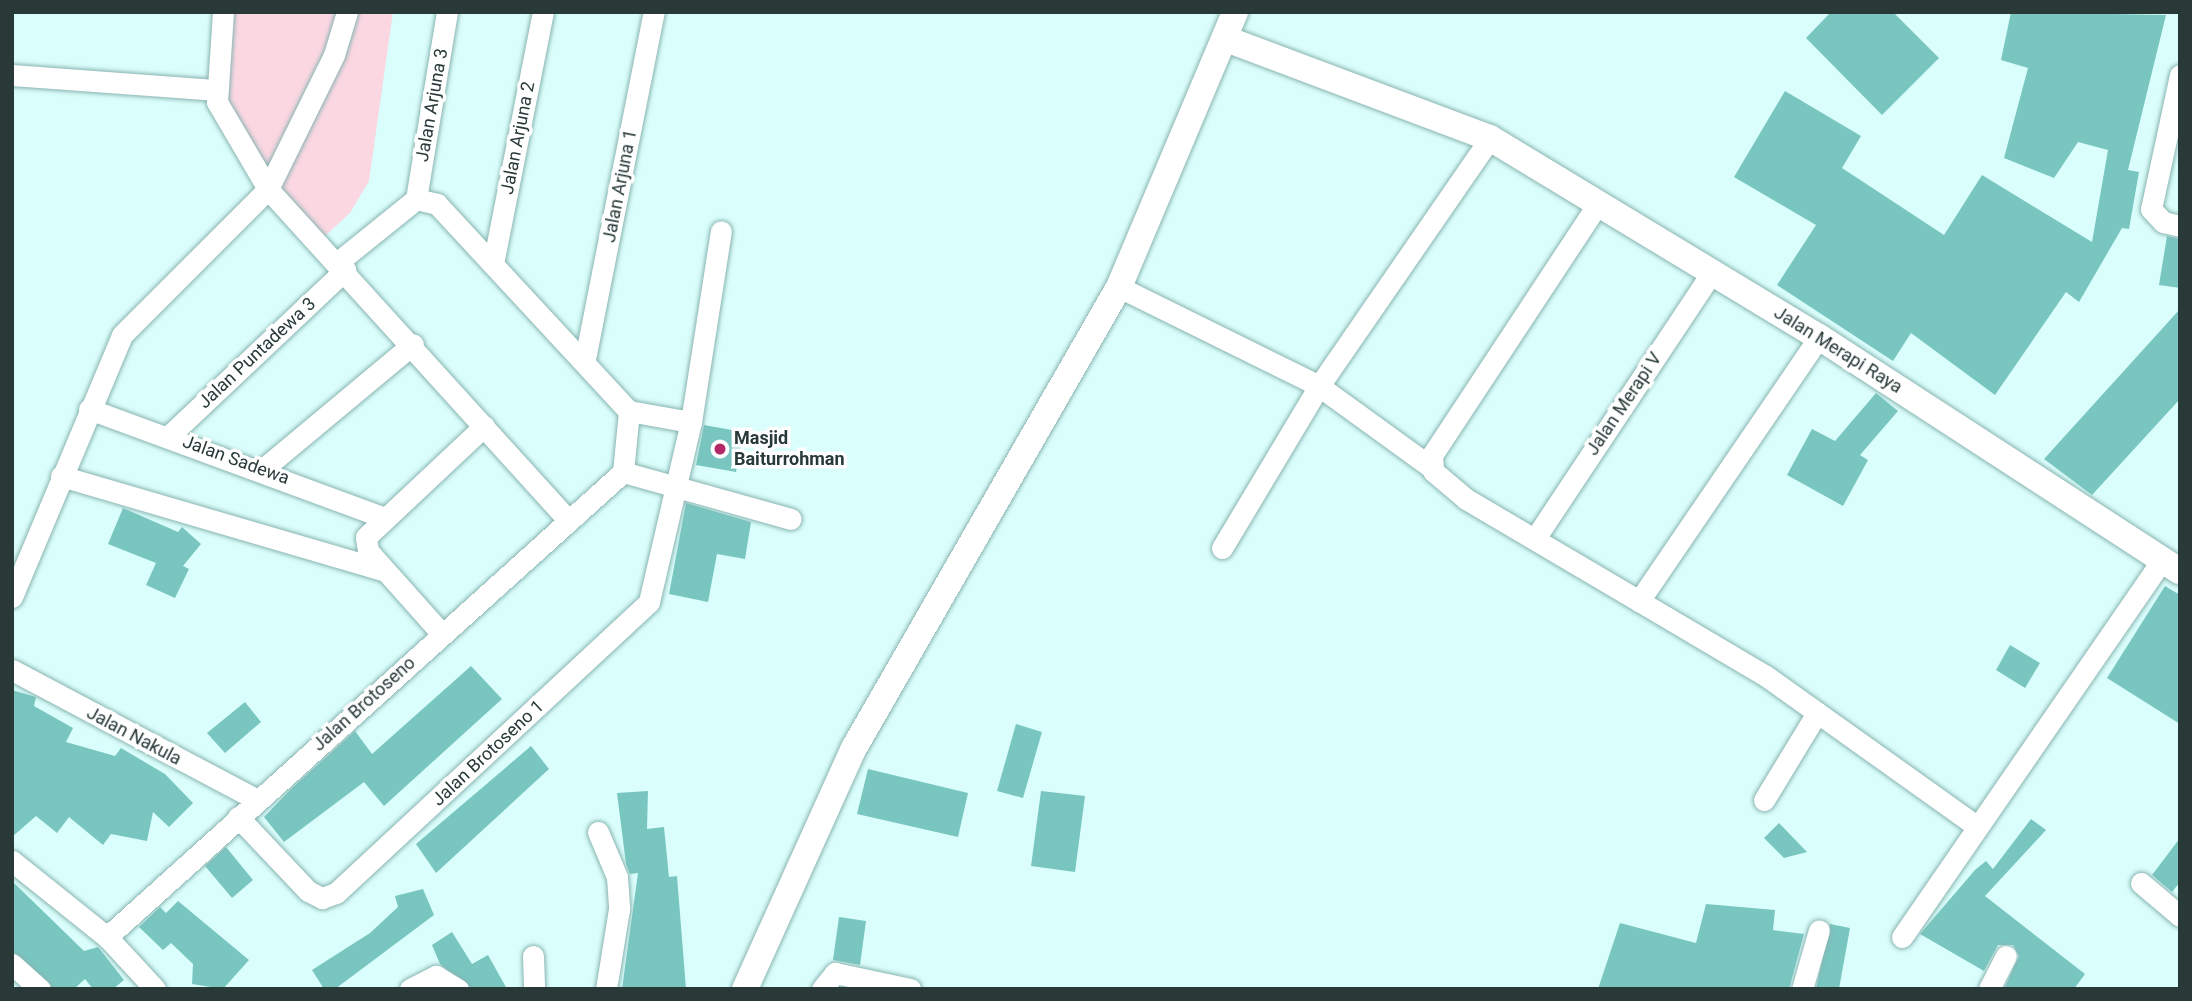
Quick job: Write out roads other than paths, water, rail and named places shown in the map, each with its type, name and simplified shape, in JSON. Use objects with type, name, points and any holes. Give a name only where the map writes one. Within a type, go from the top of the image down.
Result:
[{"type":"street","points":[[223,12],[214,90],[268,189],[413,344],[567,519]]},
{"type":"street","points":[[12,597],[109,359],[142,311],[268,189],[334,55],[347,12]]},
{"type":"street","name":"Jalan Arjuna 3","points":[[416,199],[447,12]]},
{"type":"street","name":"Jalan Arjuna 2","points":[[493,264],[543,12]]},
{"type":"street","name":"Jalan Arjuna 1","points":[[585,359],[654,12]]},
{"type":"street","points":[[745,989],[867,724],[1119,288],[1226,39],[1235,12]]},
{"type":"street","name":"Jalan Merapi Raya","points":[[1226,39],[1490,138],[1819,337],[2171,566]]},
{"type":"street","points":[[12,75],[214,90]]},
{"type":"street","points":[[2180,75],[2173,147],[2151,209],[2163,222],[2180,226]]},
{"type":"street","points":[[1222,548],[1319,386],[1490,138]]},
{"type":"street","points":[[416,199],[447,211],[493,264],[585,359],[629,411],[691,422]]},
{"type":"street","name":"Jalan Puntadewa 3","points":[[170,435],[342,266],[416,199]]},
{"type":"street","points":[[1431,467],[1468,395],[1598,202]]},
{"type":"street","name":"Jalan Brotoseno 1","points":[[238,817],[308,891],[322,898],[336,893],[649,602],[691,422],[722,231]]},
{"type":"street","name":"Jalan Merapi V","points":[[1536,537],[1713,271]]},
{"type":"street","points":[[1119,288],[1319,386],[1431,467],[1466,499],[1536,537],[1817,713],[1976,826]]},
{"type":"street","points":[[1639,601],[1819,337]]},
{"type":"street","points":[[263,468],[413,344]]},
{"type":"street","name":"Jalan Sadewa","points":[[89,409],[263,468],[382,517]]},
{"type":"street","points":[[629,411],[622,472],[791,519]]},
{"type":"street","points":[[442,634],[365,545],[382,517],[484,426]]},
{"type":"street","name":"Jalan Brotoseno","points":[[107,937],[622,472]]},
{"type":"street","points":[[61,476],[385,571]]},
{"type":"street","points":[[1902,937],[1976,826],[2171,566]]},
{"type":"street","name":"Jalan Nakula","points":[[12,670],[258,800]]},
{"type":"street","points":[[1764,800],[1817,713]]},
{"type":"street","points":[[598,832],[617,877],[606,989]]},
{"type":"street","points":[[12,862],[107,937],[155,989]]},
{"type":"street","points":[[2141,883],[2180,916]]},
{"type":"street","points":[[1802,989],[1819,930]]},
{"type":"street","points":[[533,956],[534,989]]},
{"type":"street","points":[[1989,989],[2007,956]]},
{"type":"street","points":[[12,964],[40,989]]},
{"type":"street","points":[[822,989],[835,974],[910,989]]},
{"type":"street","points":[[410,989],[436,976],[458,989]]},
{"type":"place","name":"Masjid Baiturrohman","points":[[720,449]]}]
